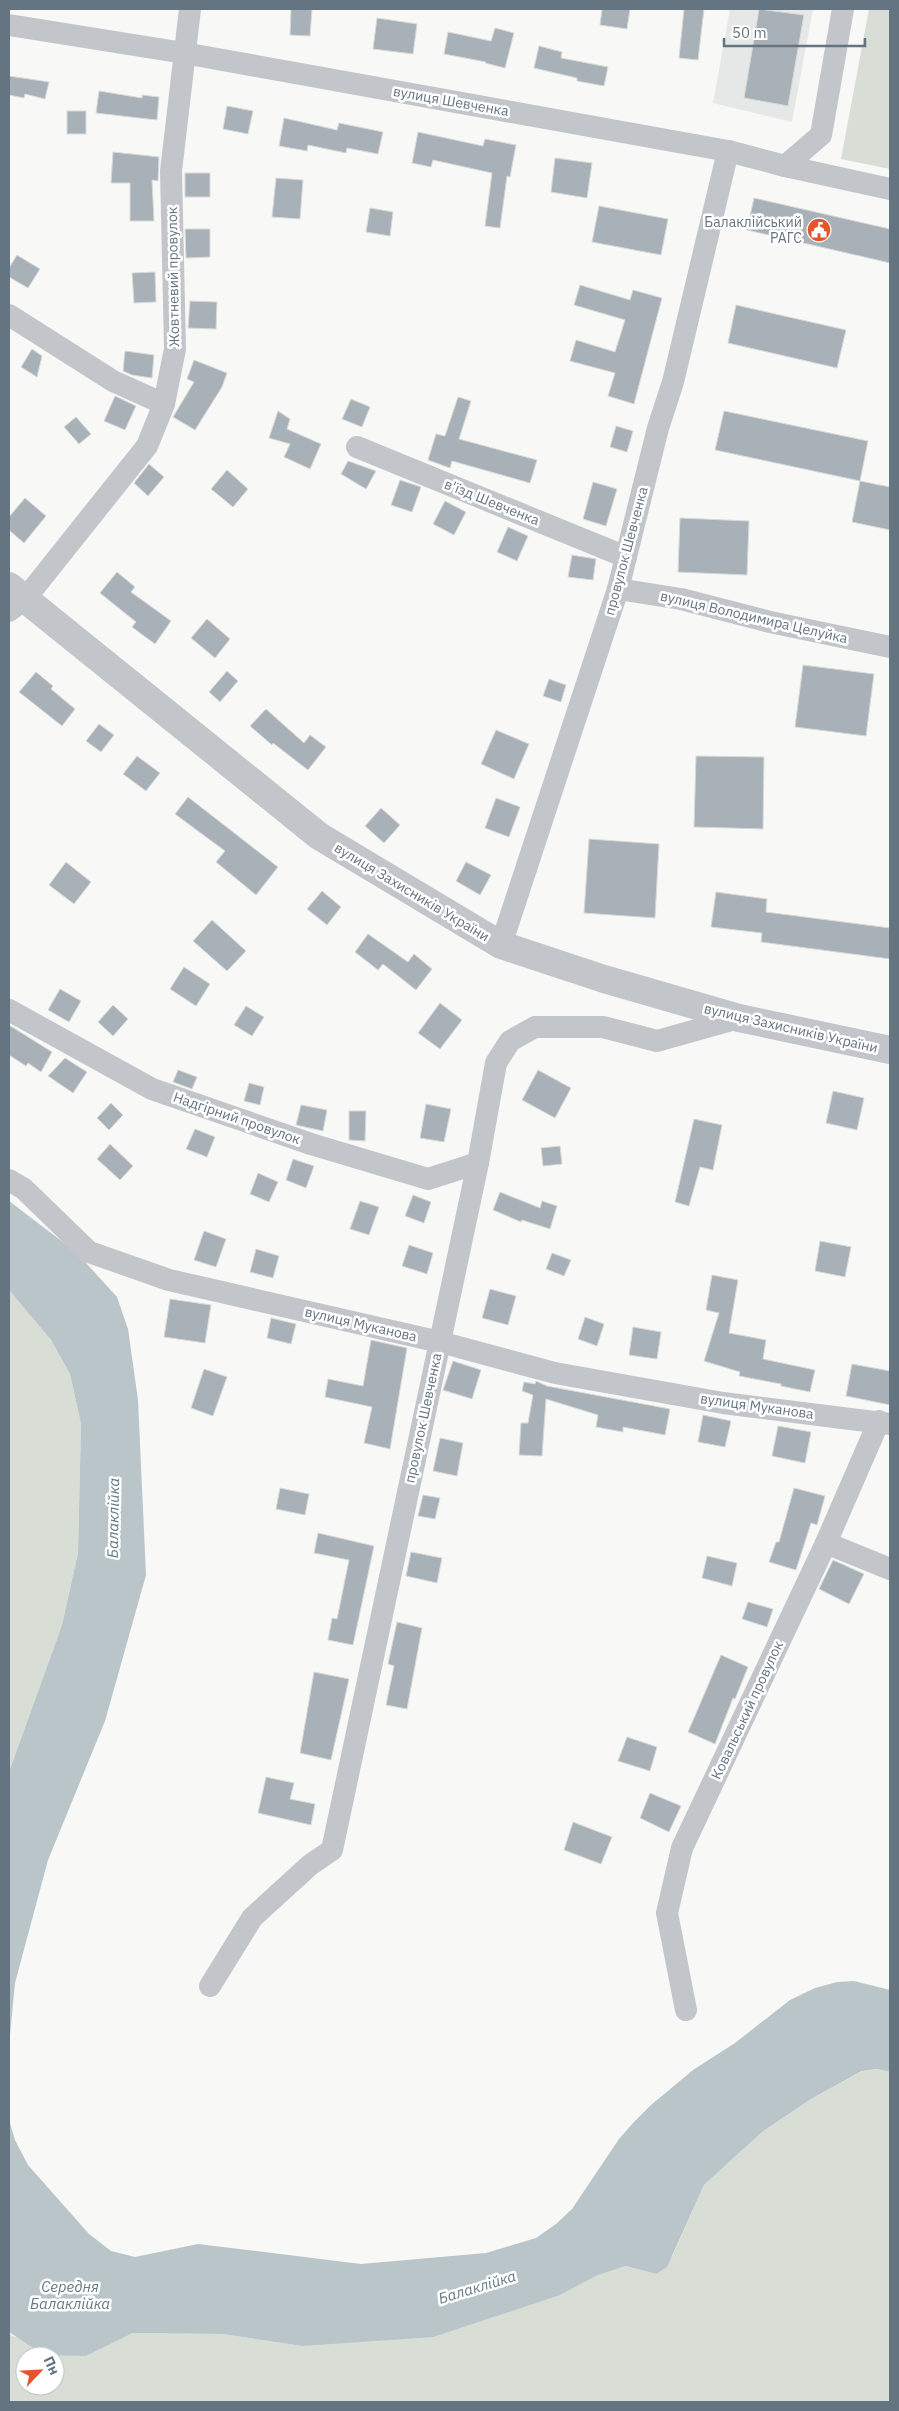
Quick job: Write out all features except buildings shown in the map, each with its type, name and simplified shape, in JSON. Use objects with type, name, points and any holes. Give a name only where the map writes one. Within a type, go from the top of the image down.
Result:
[{"type":"street","name":"Жовтневий провулок","points":[[14,599],[147,446],[164,404],[175,350],[171,171],[190,9]]},
{"type":"street","points":[[785,166],[821,135],[843,9]]},
{"type":"street","name":"вулиця Шевченка","points":[[9,25],[184,53],[728,150],[785,166],[890,189]]},
{"type":"street","name":"провулок Шевченка","points":[[501,945],[618,589],[658,428],[674,382],[728,150]]},
{"type":"street","points":[[9,315],[113,381],[164,404]]},
{"type":"street","name":"в'їзд Шевченка","points":[[357,447],[626,557]]},
{"type":"street","name":"вулиця Володимира Целуйка","points":[[618,589],[681,599],[770,622],[890,647]]},
{"type":"street","name":"вулиця Захисників України","points":[[14,599],[319,836],[501,945],[604,979],[739,1018],[890,1050]]},
{"type":"street","name":"Надгірний провулок","points":[[9,1010],[152,1089],[311,1144],[428,1179],[478,1163]]},
{"type":"street","name":"провулок Шевченка","points":[[210,1986],[252,1918],[310,1865],[332,1850],[478,1163],[496,1063],[510,1041],[535,1027],[603,1027],[657,1040],[739,1018]]},
{"type":"street","name":"вулиця Муканова","points":[[9,1180],[24,1189],[89,1252],[169,1280],[440,1342],[555,1373],[723,1403],[884,1422]]},
{"type":"street","name":"Ковальський провулок","points":[[686,2010],[667,1913],[682,1848],[884,1422]]},
{"type":"street","points":[[826,1543],[890,1569]]},
{"type":"shaded area","points":[[730,9],[813,9],[792,122],[713,103]]},
{"type":"shaded area","points":[[869,9],[890,9],[890,169],[841,159]]},
{"type":"shaded area","points":[[9,1290],[51,1340],[70,1374],[81,1424],[78,1553],[62,1625],[9,1772]]},
{"type":"shaded area","points":[[877,2069],[890,2072],[890,2402],[9,2402],[9,2332],[12,2336],[49,2346],[15,2346],[15,2396],[65,2396],[65,2350],[86,2356],[133,2333],[222,2334],[302,2346],[560,2295],[598,2275],[626,2266],[656,2274],[672,2257],[704,2185],[762,2132],[811,2099],[863,2071]]},
{"type":"water","name":"Балаклійка","points":[[9,1201],[76,1252],[117,1297],[128,1329],[138,1400],[146,1575],[105,1721],[48,1860],[15,1983],[9,2046],[9,1772],[62,1625],[78,1553],[81,1424],[70,1374],[51,1340],[9,1290]]},
{"type":"water","name":"Середня Балаклійка","points":[[854,1981],[890,1990],[890,2072],[877,2069],[862,2071],[811,2099],[762,2132],[704,2185],[667,2267],[656,2274],[626,2266],[598,2275],[560,2295],[433,2337],[302,2346],[222,2334],[133,2333],[86,2356],[65,2355],[65,2346],[30,2346],[9,2332],[9,2120],[15,2140],[28,2165],[89,2234],[111,2251],[135,2257],[198,2244],[361,2264],[486,2253],[536,2238],[556,2224],[572,2209],[619,2139],[651,2105],[693,2070],[735,2043],[790,2000],[815,1988],[837,1982]]},
{"type":"place","name":"Балаклійський РАГС","points":[[819,230]]}]
